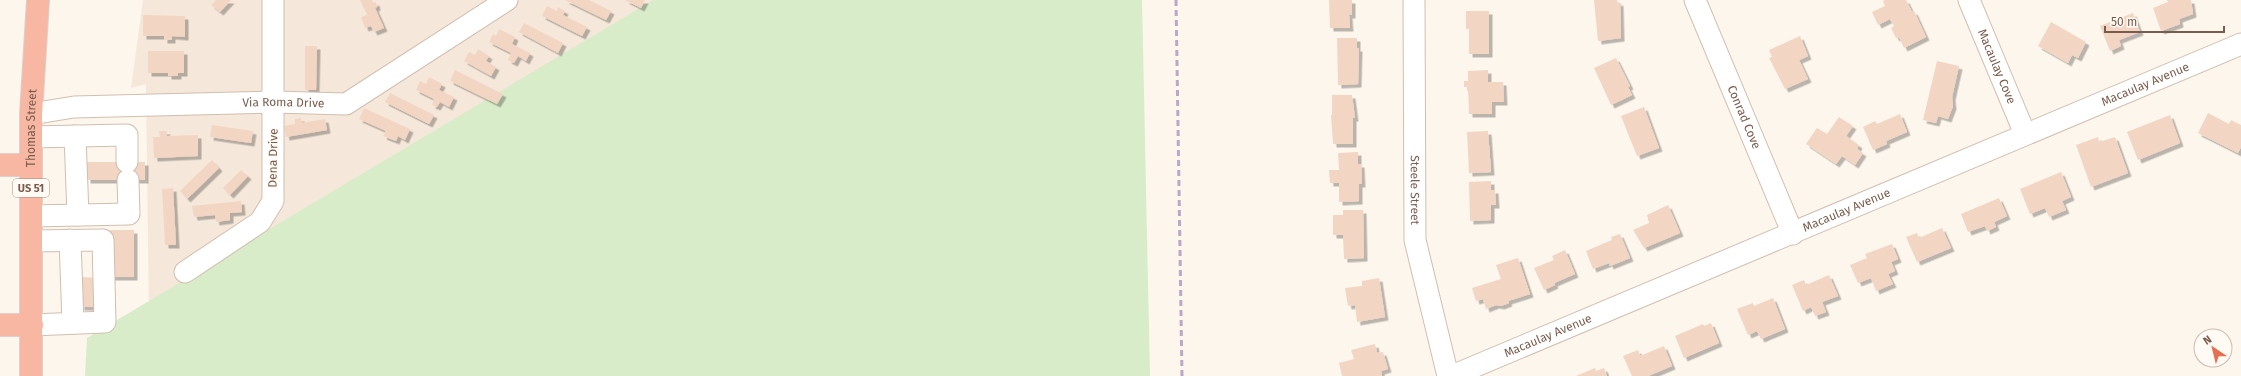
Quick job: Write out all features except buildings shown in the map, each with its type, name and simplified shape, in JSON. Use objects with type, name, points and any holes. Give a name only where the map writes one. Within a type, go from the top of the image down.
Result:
[{"type":"highway","name":"Thomas Street","points":[[31,376],[31,114],[38,0]]},
{"type":"highway","points":[[0,165],[31,165]]},
{"type":"highway","points":[[0,326],[32,325]]},
{"type":"street","name":"Dena Drive","points":[[185,272],[260,222],[273,201],[273,0]]},
{"type":"street","name":"Via Roma Drive","points":[[31,114],[74,107],[274,102],[346,104],[506,0]]},
{"type":"street","name":"Steele Street","points":[[1414,0],[1415,240],[1448,376]]},
{"type":"street","name":"Conrad Cove","points":[[1695,0],[1793,234]]},
{"type":"street","name":"Macaulay Cove","points":[[1969,0],[2025,134]]},
{"type":"street","name":"Macaulay Avenue","points":[[1452,376],[1793,234],[2025,134],[2241,44]]},
{"type":"street","points":[[31,137],[127,135],[129,214],[32,216]]},
{"type":"street","points":[[75,136],[78,215]]},
{"type":"street","points":[[70,240],[73,323]]},
{"type":"street","points":[[31,241],[103,240],[105,322],[32,325]]},
{"type":"shaded area","points":[[143,0],[690,0],[149,319],[146,84],[131,88]]},
{"type":"green space","points":[[653,0],[1142,0],[1150,376],[85,376],[87,338]]},
{"type":"railway","points":[[1176,0],[1182,376]]}]
